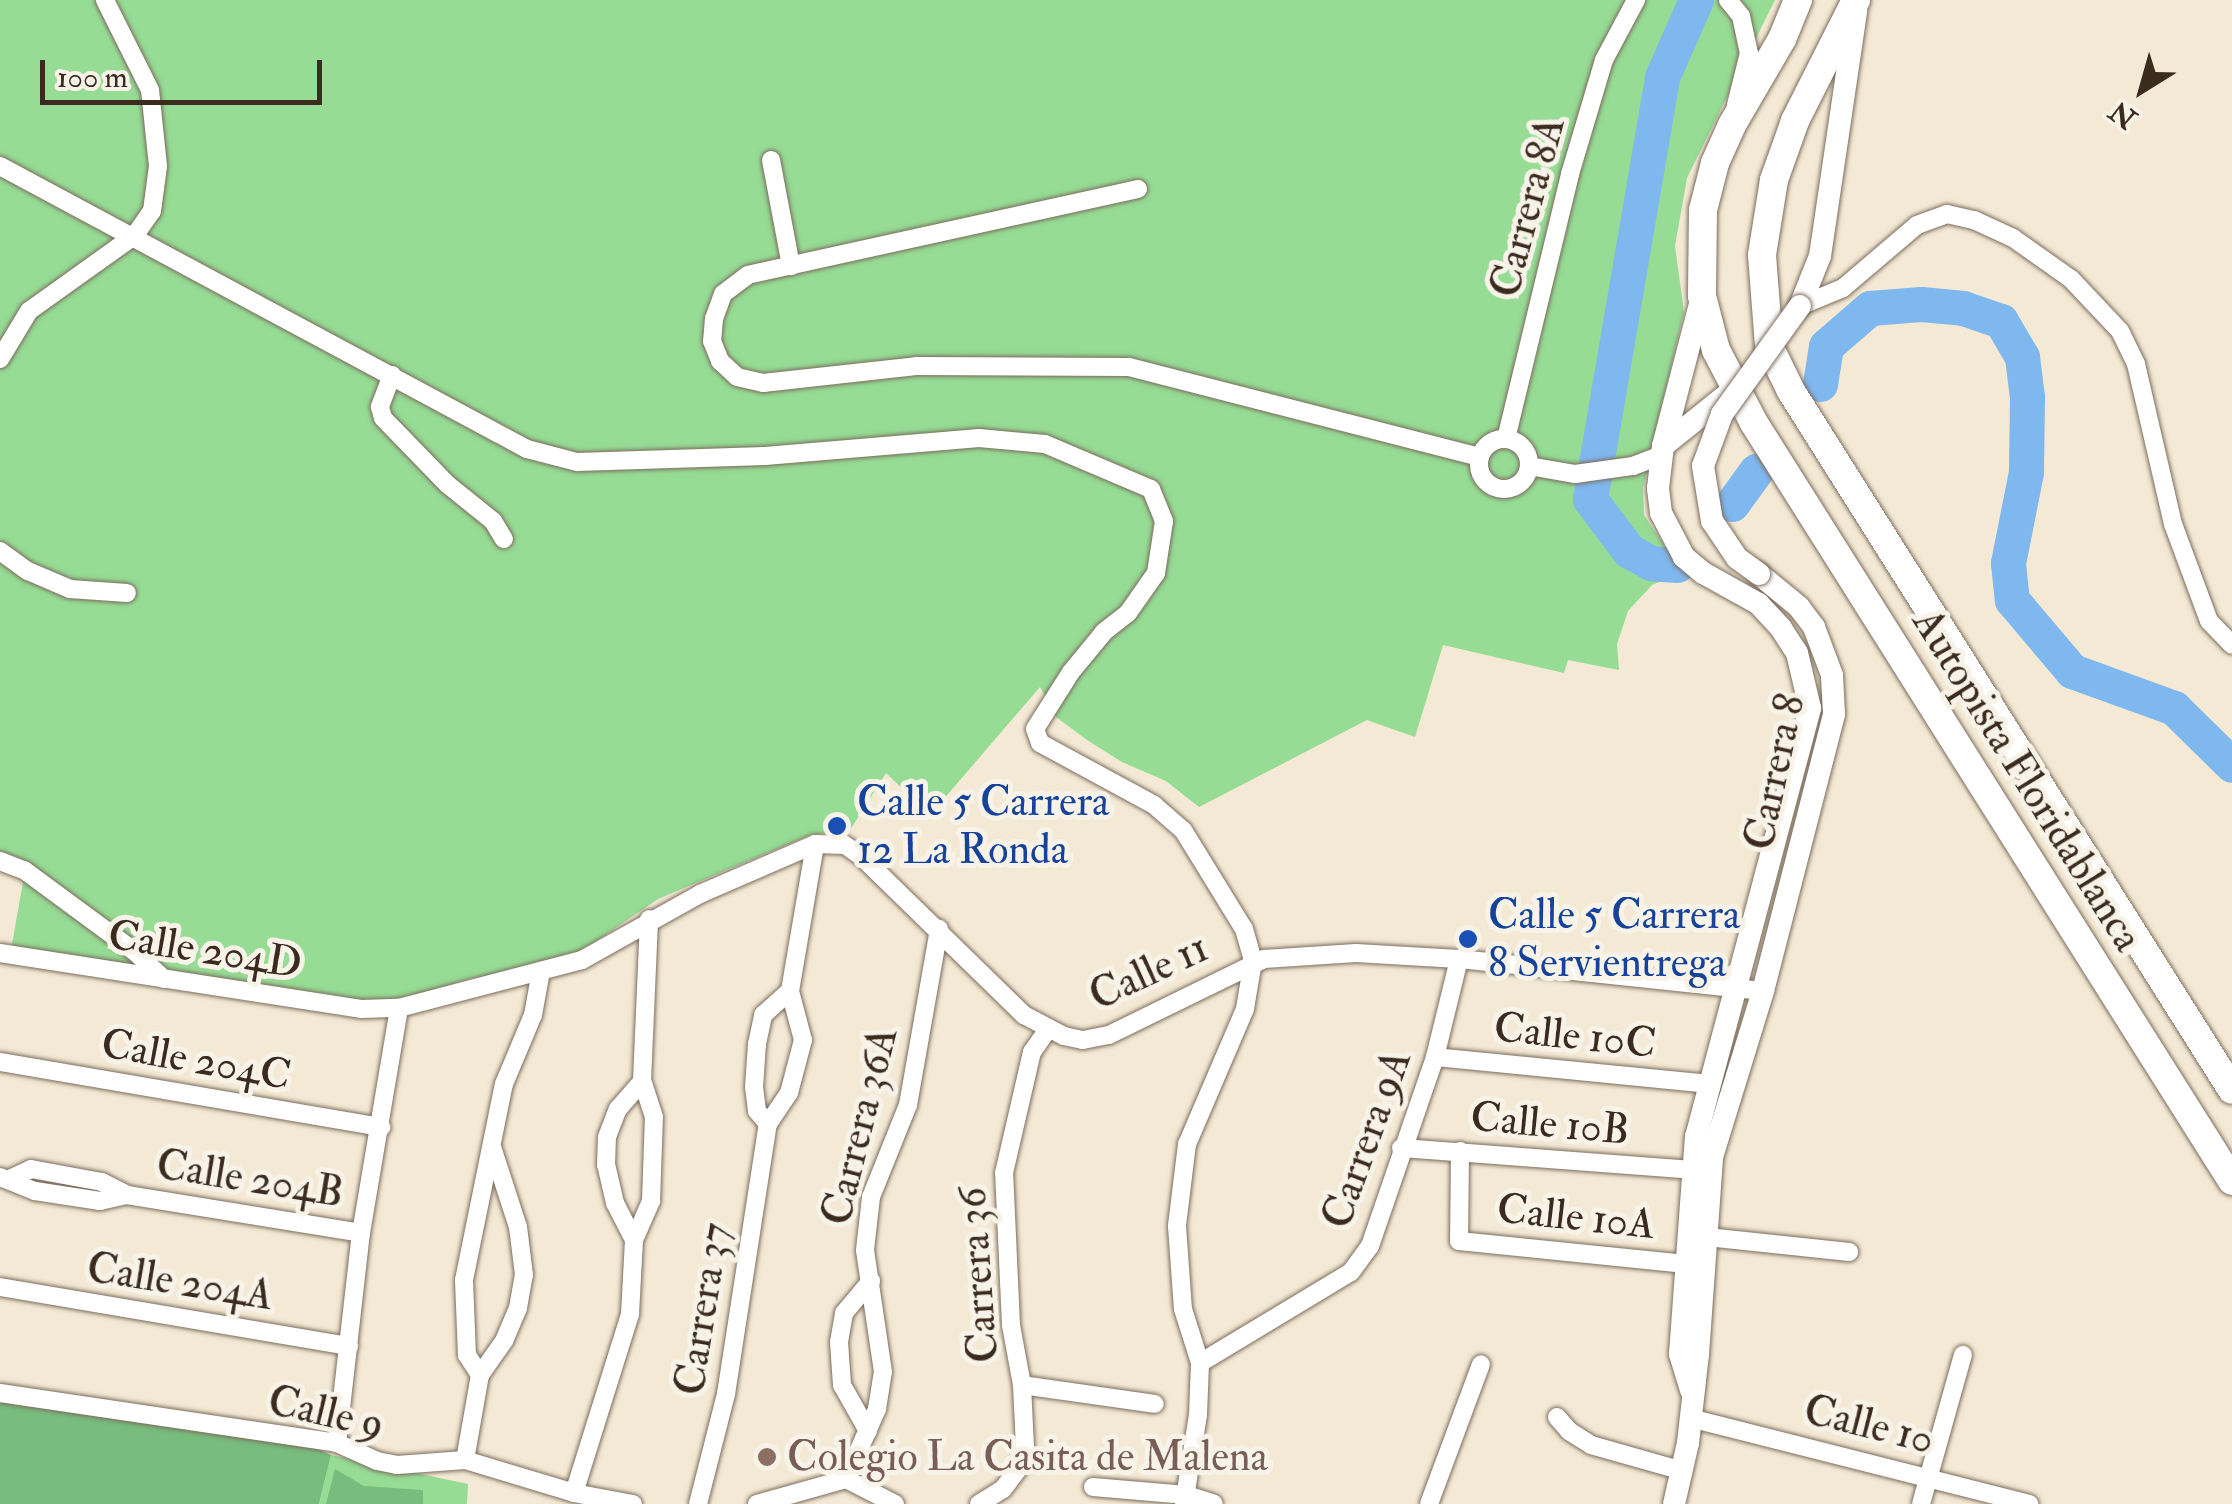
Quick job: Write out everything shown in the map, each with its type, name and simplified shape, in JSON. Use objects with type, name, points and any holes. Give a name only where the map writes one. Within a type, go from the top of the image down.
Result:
[{"type":"highway","name":"Autopista Floridablanca","points":[[1798,0],[1782,39],[1732,125],[1715,163],[1702,210],[1702,296],[1716,350],[1754,423],[2232,1181]]},
{"type":"highway","name":"Autopista Floridablanca","points":[[1857,0],[1794,121],[1774,180],[1766,221],[1764,320],[1769,346],[1791,391],[2232,1090]]},
{"type":"main road","name":"Carrera 8","points":[[1674,1504],[1683,1470],[1698,1354],[1712,1157],[1763,991],[1834,714],[1832,675],[1824,648],[1800,607],[1737,558],[1712,522],[1703,466],[1722,414],[1800,306],[1820,256],[1857,0]]},
{"type":"main road","name":"Carrera 8","points":[[1691,1390],[1680,1354],[1692,1170],[1732,988],[1810,708],[1797,653],[1759,604],[1703,573],[1670,536],[1661,513],[1661,455],[1702,296]]},
{"type":"main road","points":[[1661,455],[1734,389]]},
{"type":"main road","points":[[1759,604],[1824,648]]},
{"type":"street","points":[[0,359],[29,312],[135,234],[152,211],[156,130],[150,90],[105,0]]},
{"type":"street","name":"Carrera 8A","points":[[1506,439],[1570,174],[1604,60],[1620,22],[1636,0]]},
{"type":"street","points":[[1728,0],[1741,16],[1749,53],[1732,125]]},
{"type":"street","points":[[772,160],[791,266]]},
{"type":"street","points":[[0,166],[135,234],[527,449],[578,462],[765,456],[979,438],[1045,444],[1152,489],[1164,521],[1156,573],[1128,613],[1104,632],[1070,672],[1035,729],[1040,743],[1154,805],[1183,830],[1244,929],[1253,961],[1245,1009],[1188,1144],[1176,1226],[1183,1309],[1200,1363],[1186,1500]]},
{"type":"street","points":[[1138,189],[748,275],[724,294],[714,319],[712,342],[720,361],[737,377],[763,383],[916,366],[1129,367],[1480,457]]},
{"type":"street","points":[[1800,306],[1843,288],[1918,225],[1947,214],[1974,220],[2013,238],[2071,279],[2120,331],[2136,364],[2173,524],[2209,621],[2232,645]]},
{"type":"street","points":[[392,376],[380,407],[383,418],[447,484],[492,521],[504,539]]},
{"type":"street","points":[[1506,439],[1525,452],[1529,466],[1516,486],[1500,488],[1481,474],[1480,457],[1490,444],[1506,439]]},
{"type":"street","points":[[1529,466],[1575,474],[1613,471],[1661,455]]},
{"type":"street","points":[[0,550],[28,571],[70,589],[127,593]]},
{"type":"street","points":[[337,1443],[362,1233],[399,1008],[473,985],[582,960],[650,919],[815,844]]},
{"type":"street","name":"Calle 11","points":[[815,844],[845,846],[861,856],[939,929],[995,989],[1048,1029],[1083,1040],[1109,1035],[1253,961],[1356,953],[1459,958],[1763,991]]},
{"type":"street","name":"Carrera 37","points":[[698,1504],[726,1394],[768,1124],[789,1093],[803,1040],[790,991],[815,844]]},
{"type":"street","points":[[0,861],[40,882],[134,951],[165,980]]},
{"type":"street","points":[[574,1493],[630,1314],[634,1240],[651,1202],[654,1117],[642,1081],[650,919]]},
{"type":"street","name":"Carrera 36A","points":[[846,1479],[877,1410],[882,1372],[866,1250],[871,1197],[908,1106],[939,929]]},
{"type":"street","name":"Calle 204D","points":[[0,953],[361,1009],[399,1008]]},
{"type":"street","name":"Carrera 9A","points":[[1200,1363],[1351,1272],[1370,1246],[1435,1057],[1459,958]]},
{"type":"street","points":[[480,1375],[467,1355],[464,1280],[504,1084],[533,1015],[541,971]]},
{"type":"street","name":"Carrera 37","points":[[768,1124],[757,1110],[757,1044],[763,1015],[790,991]]},
{"type":"street","name":"Carrera 36","points":[[979,1504],[1002,1489],[1020,1468],[1025,1447],[1022,1385],[1011,1325],[1004,1174],[1032,1052],[1048,1029]]},
{"type":"street","name":"Calle 10C","points":[[1435,1057],[1708,1084]]},
{"type":"street","name":"Calle 204C","points":[[0,1062],[381,1126]]},
{"type":"street","points":[[634,1240],[614,1203],[606,1165],[607,1137],[618,1108],[642,1081]]},
{"type":"street","points":[[466,1460],[480,1375],[511,1324],[524,1275],[518,1227],[492,1147]]},
{"type":"street","name":"Calle 10B","points":[[1401,1148],[1692,1170]]},
{"type":"street","name":"Calle 10A","points":[[1460,1151],[1459,1241],[1686,1264]]},
{"type":"street","name":"Calle 204B","points":[[6,1177],[35,1191],[100,1201],[127,1194],[362,1233]]},
{"type":"street","points":[[1707,1237],[1849,1252]]},
{"type":"street","name":"Carrera 36A","points":[[868,1431],[842,1384],[840,1342],[844,1313],[871,1281]]},
{"type":"street","name":"Calle 204A","points":[[0,1287],[349,1346]]},
{"type":"street","points":[[1921,1504],[1963,1356]]},
{"type":"street","points":[[1429,1504],[1482,1364]]},
{"type":"street","points":[[1022,1385],[1155,1404]]},
{"type":"street","name":"Calle 9","points":[[0,1393],[337,1443],[377,1462],[397,1465],[466,1460],[574,1493],[633,1504]]},
{"type":"street","points":[[1557,1416],[1569,1431],[1591,1445],[1683,1470]]},
{"type":"street","name":"Calle 10","points":[[1690,1418],[1928,1475],[2029,1504]]},
{"type":"street","points":[[757,1504],[846,1479],[895,1504]]},
{"type":"street","points":[[1092,1488],[1214,1504]]},
{"type":"green space","points":[[0,0],[1775,0],[1687,178],[1675,246],[1684,312],[1643,488],[1644,515],[1682,572],[1652,585],[1628,611],[1617,644],[1619,670],[1568,660],[1564,673],[1443,645],[1415,737],[1367,720],[1199,807],[1166,781],[1122,762],[1056,717],[1040,687],[930,815],[886,773],[850,830],[810,835],[658,899],[577,954],[543,966],[468,979],[401,1002],[369,1005],[11,950],[24,876],[0,859]]},
{"type":"green space","points":[[0,1396],[314,1447],[331,1455],[319,1504],[0,1504]]},
{"type":"green space","points":[[331,1455],[468,1484],[467,1504],[319,1504]]},
{"type":"green space","points":[[335,1469],[364,1486],[423,1490],[423,1504],[326,1504]]},
{"type":"waterway","points":[[1677,565],[1651,563],[1629,551],[1590,499],[1662,77],[1696,0]]},
{"type":"waterway","points":[[1820,384],[1826,346],[1870,308],[1921,304],[1963,308],[2001,321],[2022,357],[2027,397],[2026,472],[2008,563],[2012,600],[2072,671],[2174,708],[2232,765]]},
{"type":"waterway","points":[[1732,504],[1756,471]]},
{"type":"place","name":"Calle 5 Carrera 12 La Ronda","points":[[837,826]]},
{"type":"place","name":"Calle 5 Carrera 8 Servientrega","points":[[1468,939]]},
{"type":"place","name":"Colegio La Casita de Malena","points":[[767,1457]]}]
